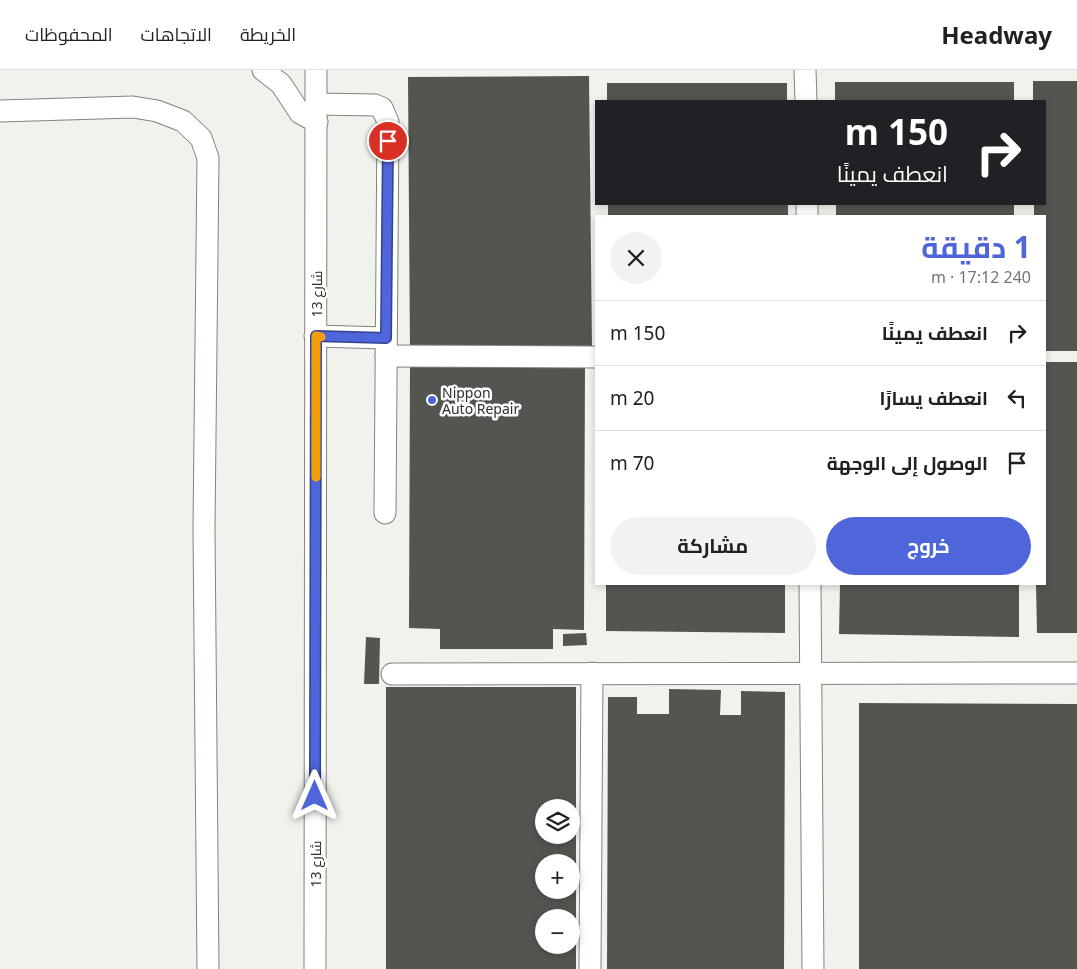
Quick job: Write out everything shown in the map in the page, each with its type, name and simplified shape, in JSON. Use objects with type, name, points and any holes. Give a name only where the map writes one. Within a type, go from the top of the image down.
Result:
[{"type":"street","points":[[264,70],[281,84],[300,112],[317,113],[375,104],[382,108],[386,114],[388,122],[385,513]]},
{"type":"street","name":"شارع 13","points":[[315,969],[316,70]]},
{"type":"street","points":[[806,70],[806,100]]},
{"type":"street","points":[[0,111],[133,107],[157,111],[183,120],[201,138],[208,158],[204,539],[208,969]]},
{"type":"street","points":[[316,336],[386,347],[595,357]]},
{"type":"street","points":[[810,585],[813,969]]},
{"type":"street","points":[[590,969],[592,673]]},
{"type":"street","points":[[392,674],[1077,673]]},
{"type":"building","points":[[589,76],[592,348],[410,349],[408,77]]},
{"type":"building","points":[[1033,81],[1077,81],[1077,351],[1046,351],[1046,215],[1034,215],[1034,205],[1046,205],[1046,100],[1033,100]]},
{"type":"building","points":[[835,82],[1014,82],[1014,100],[835,100]]},
{"type":"building","points":[[607,83],[787,83],[787,100],[607,100]]},
{"type":"building","points":[[608,205],[788,205],[788,215],[608,215]]},
{"type":"building","points":[[836,205],[1014,205],[1014,215],[836,215]]},
{"type":"building","points":[[1046,362],[1077,362],[1077,633],[1037,633],[1036,585],[1046,585]]},
{"type":"building","points":[[410,364],[585,366],[584,630],[553,629],[553,649],[440,649],[440,629],[409,628]]},
{"type":"building","points":[[606,585],[785,585],[785,633],[606,631]]},
{"type":"building","points":[[840,585],[1019,585],[1019,637],[839,634]]},
{"type":"building","points":[[586,633],[587,645],[563,646],[563,634]]},
{"type":"building","points":[[366,637],[380,638],[379,684],[364,684]]},
{"type":"building","points":[[386,687],[576,687],[576,799],[535,799],[535,844],[576,844],[576,854],[535,854],[535,899],[576,899],[576,909],[535,909],[535,954],[576,954],[576,969],[386,969]]},
{"type":"building","points":[[669,689],[721,690],[720,715],[741,715],[741,691],[785,692],[784,969],[607,969],[608,697],[637,697],[637,714],[669,714]]},
{"type":"building","points":[[859,703],[1077,704],[1077,969],[859,969]]},
{"type":"slow traffic","points":[[316,477],[316,336],[321,337]]},
{"type":"place","name":"Nippon Auto Repair","points":[[432,400]]},
{"type":"route","points":[[315,796],[316,336],[386,338],[388,141]]}]
